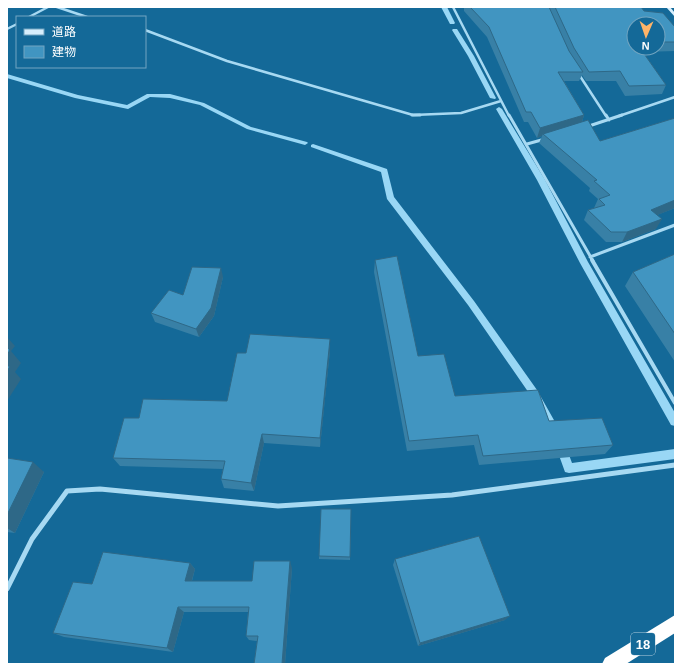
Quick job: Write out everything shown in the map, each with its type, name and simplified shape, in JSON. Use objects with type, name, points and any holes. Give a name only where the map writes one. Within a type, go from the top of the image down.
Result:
[{"type":"highway","name":"18","points":[[611,664],[675,623]]},
{"type":"street","points":[[32,16],[48,7]]},
{"type":"street","points":[[57,7],[85,16]]},
{"type":"street","points":[[453,7],[501,101],[675,403]]},
{"type":"street","points":[[668,7],[675,16]]},
{"type":"street","points":[[7,29],[16,24]]},
{"type":"street","points":[[146,30],[227,61],[413,115],[461,113],[501,101]]},
{"type":"street","points":[[576,71],[608,120]]},
{"type":"street","points":[[579,129],[675,97]]},
{"type":"street","points":[[527,144],[549,138]]},
{"type":"street","points":[[590,256],[675,225]]},
{"type":"street","points":[[7,589],[32,539],[68,491],[100,489],[278,506],[452,495],[675,464]]},
{"type":"building","points":[[470,7],[549,7],[569,51],[583,72],[558,72],[584,115],[540,128],[531,112],[526,112],[489,27]]},
{"type":"building","points":[[555,7],[641,7],[644,11],[663,13],[666,16],[626,16],[626,56],[646,56],[666,85],[629,86],[620,71],[589,72],[574,48]]},
{"type":"building","points":[[666,16],[675,27],[675,42],[666,42]]},
{"type":"building","points":[[675,118],[675,200],[651,210],[662,219],[627,232],[611,232],[588,210],[605,205],[599,199],[610,195],[594,181],[597,180],[543,134],[588,120],[600,141]]},
{"type":"building","points":[[675,254],[675,334],[633,272]]},
{"type":"building","points":[[397,256],[418,356],[444,354],[455,396],[538,390],[549,421],[602,418],[613,445],[483,456],[478,435],[409,441],[375,260]]},
{"type":"building","points":[[192,267],[221,268],[211,308],[196,329],[151,313],[169,290],[183,295]]},
{"type":"building","points":[[250,334],[330,339],[320,438],[262,434],[251,483],[221,479],[225,461],[113,458],[124,418],[139,418],[143,399],[227,401],[237,353],[246,353]]},
{"type":"building","points":[[7,347],[10,350],[7,355]]},
{"type":"building","points":[[7,458],[33,462],[7,515]]},
{"type":"building","points":[[321,509],[351,509],[350,557],[319,556]]},
{"type":"building","points":[[479,536],[510,616],[420,643],[395,559]]},
{"type":"building","points":[[103,552],[190,563],[185,581],[252,581],[254,561],[290,561],[282,664],[254,664],[258,636],[246,636],[249,607],[178,607],[167,648],[53,633],[73,582],[92,584]]},
{"type":"waterway","points":[[444,7],[452,23]]},
{"type":"waterway","points":[[455,30],[471,56],[493,98]]},
{"type":"waterway","points":[[7,76],[77,97],[128,107],[149,95],[170,96],[202,104],[249,128],[305,143]]},
{"type":"waterway","points":[[499,109],[541,180],[584,263],[675,422]]},
{"type":"waterway","points":[[313,146],[384,171],[390,197],[471,303],[534,393],[555,432]]},
{"type":"waterway","points":[[561,447],[569,468],[675,454]]}]
